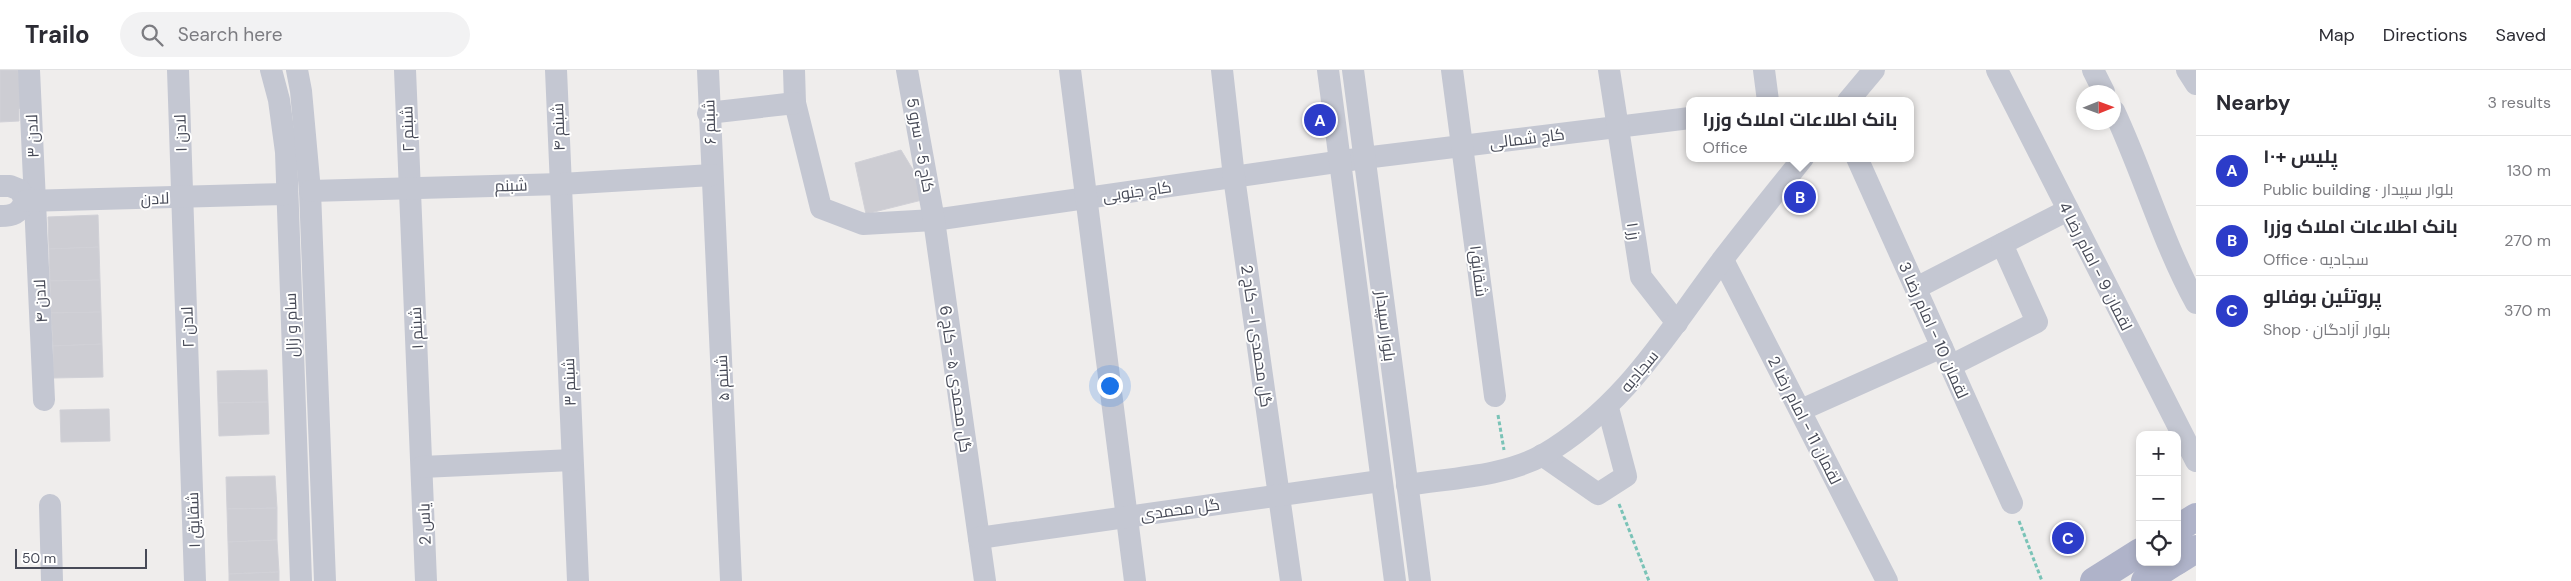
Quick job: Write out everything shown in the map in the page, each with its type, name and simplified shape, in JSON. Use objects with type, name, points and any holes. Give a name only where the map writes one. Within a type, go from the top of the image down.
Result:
[{"type":"main road","points":[[2181,526],[2196,517]]},
{"type":"main road","points":[[2181,559],[2196,549]]},
{"type":"main road","points":[[2094,581],[2136,555]]},
{"type":"main road","points":[[2145,581],[2169,566]]},
{"type":"street","name":"لادن ۳","points":[[29,70],[30,202]]},
{"type":"street","name":"لادن ۱","points":[[178,70],[183,196]]},
{"type":"street","name":"سام و زال","points":[[271,70],[279,100],[284,135],[301,581]]},
{"type":"street","name":"سام و زال","points":[[297,70],[301,91],[310,191],[325,581]]},
{"type":"street","name":"شبنم ۲","points":[[405,70],[409,188]]},
{"type":"street","name":"شبنم ۴","points":[[556,70],[560,184]]},
{"type":"street","name":"شبنم ۶","points":[[708,70],[708,113],[712,175]]},
{"type":"street","points":[[708,113],[795,103],[794,70]]},
{"type":"street","name":"کاج 5 - سرو 5","points":[[908,70],[934,220]]},
{"type":"street","points":[[1070,70],[1135,581]]},
{"type":"street","name":"گل محمدی ۱ - کاج 2","points":[[1222,70],[1234,177],[1291,581]]},
{"type":"street","name":"بلوار سپیدار","points":[[1328,70],[1380,480],[1395,581]]},
{"type":"street","name":"بلوار سپیدار","points":[[1353,70],[1420,581]]},
{"type":"street","name":"شقایق۱","points":[[1452,70],[1495,396]]},
{"type":"street","name":"رز ۱","points":[[1609,70],[1616,128],[1641,277],[1677,323]]},
{"type":"street","points":[[1764,70],[1767,97]]},
{"type":"street","points":[[1851,97],[1874,70]]},
{"type":"street","name":"لقمان 9 - امام رضا 4","points":[[1997,70],[2196,461]]},
{"type":"street","points":[[2094,70],[2101,85]]},
{"type":"street","points":[[2188,70],[2196,84]]},
{"type":"street","name":"کاج جنوبی","points":[[795,103],[821,208],[863,224],[934,220],[1340,162]]},
{"type":"street","name":"کاج شمالی","points":[[1340,162],[1686,119]]},
{"type":"street","points":[[2121,127],[2175,264],[2196,303]]},
{"type":"street","name":"سجادیه","points":[[1407,485],[1508,468],[1542,455],[1608,408],[1650,360],[1723,260],[1800,162]]},
{"type":"street","name":"لقمان 10 - امام رضا 3","points":[[1859,162],[2012,503]]},
{"type":"street","name":"شبنم","points":[[310,191],[560,184],[712,175]]},
{"type":"street","name":"شبنم ۵","points":[[712,175],[731,581]]},
{"type":"street","name":"شبنم ۳","points":[[560,184],[578,581]]},
{"type":"street","points":[[0,186],[10,186],[20,190],[30,202],[20,212],[12,216],[0,216]]},
{"type":"street","name":"شبنم ۱","points":[[409,188],[422,467]]},
{"type":"street","name":"لادن","points":[[30,202],[286,194]]},
{"type":"street","name":"لادن ۲","points":[[183,196],[190,458]]},
{"type":"street","name":"لادن ۴","points":[[30,202],[44,400]]},
{"type":"street","points":[[1916,288],[2068,210]]},
{"type":"street","name":"گل محمدی ۵ - کاج 6","points":[[934,220],[985,581]]},
{"type":"street","points":[[1801,410],[2037,322],[2002,244]]},
{"type":"street","name":"لقمان 11 - امام رضا 2","points":[[1723,260],[1887,581]]},
{"type":"street","points":[[1542,455],[1598,494],[1626,476],[1608,408]]},
{"type":"street","name":"شقایق ۱","points":[[190,458],[195,581]]},
{"type":"street","points":[[422,467],[572,460]]},
{"type":"street","name":"یاس 2","points":[[422,467],[426,581]]},
{"type":"street","name":"گل محمدی","points":[[979,538],[1380,480]]},
{"type":"street","points":[[50,505],[52,581]]},
{"type":"path","points":[[1495,396],[1508,468]]},
{"type":"path","points":[[1612,485],[1650,581]]},
{"type":"path","points":[[2012,503],[2042,581]]},
{"type":"building","points":[[0,70],[18,70],[23,103],[19,109],[19,121],[0,122]]},
{"type":"building","points":[[901,150],[930,198],[866,214],[855,163]]},
{"type":"building","points":[[98,215],[99,247],[49,249],[48,217]]},
{"type":"building","points":[[99,247],[100,280],[50,281],[49,249]]},
{"type":"building","points":[[100,280],[101,312],[51,313],[50,281]]},
{"type":"building","points":[[101,312],[102,344],[53,346],[51,313]]},
{"type":"building","points":[[102,344],[103,377],[53,378],[53,346]]},
{"type":"building","points":[[267,370],[268,402],[218,403],[217,371]]},
{"type":"building","points":[[268,402],[269,434],[219,436],[218,403]]},
{"type":"building","points":[[109,409],[110,441],[61,442],[60,410]]},
{"type":"building","points":[[275,476],[277,508],[227,509],[226,477]]},
{"type":"building","points":[[277,508],[277,540],[228,542],[227,509]]},
{"type":"building","points":[[277,540],[279,572],[229,574],[228,542]]},
{"type":"building","points":[[279,572],[279,581],[229,581],[229,574]]},
{"type":"place","name":"پلیس +۱۰","points":[[1320,120]]},
{"type":"place","name":"بانک اطلاعات املاک وزرا","points":[[1800,197]]},
{"type":"place","name":"پروتئین بوفالو","points":[[2068,538]]}]
